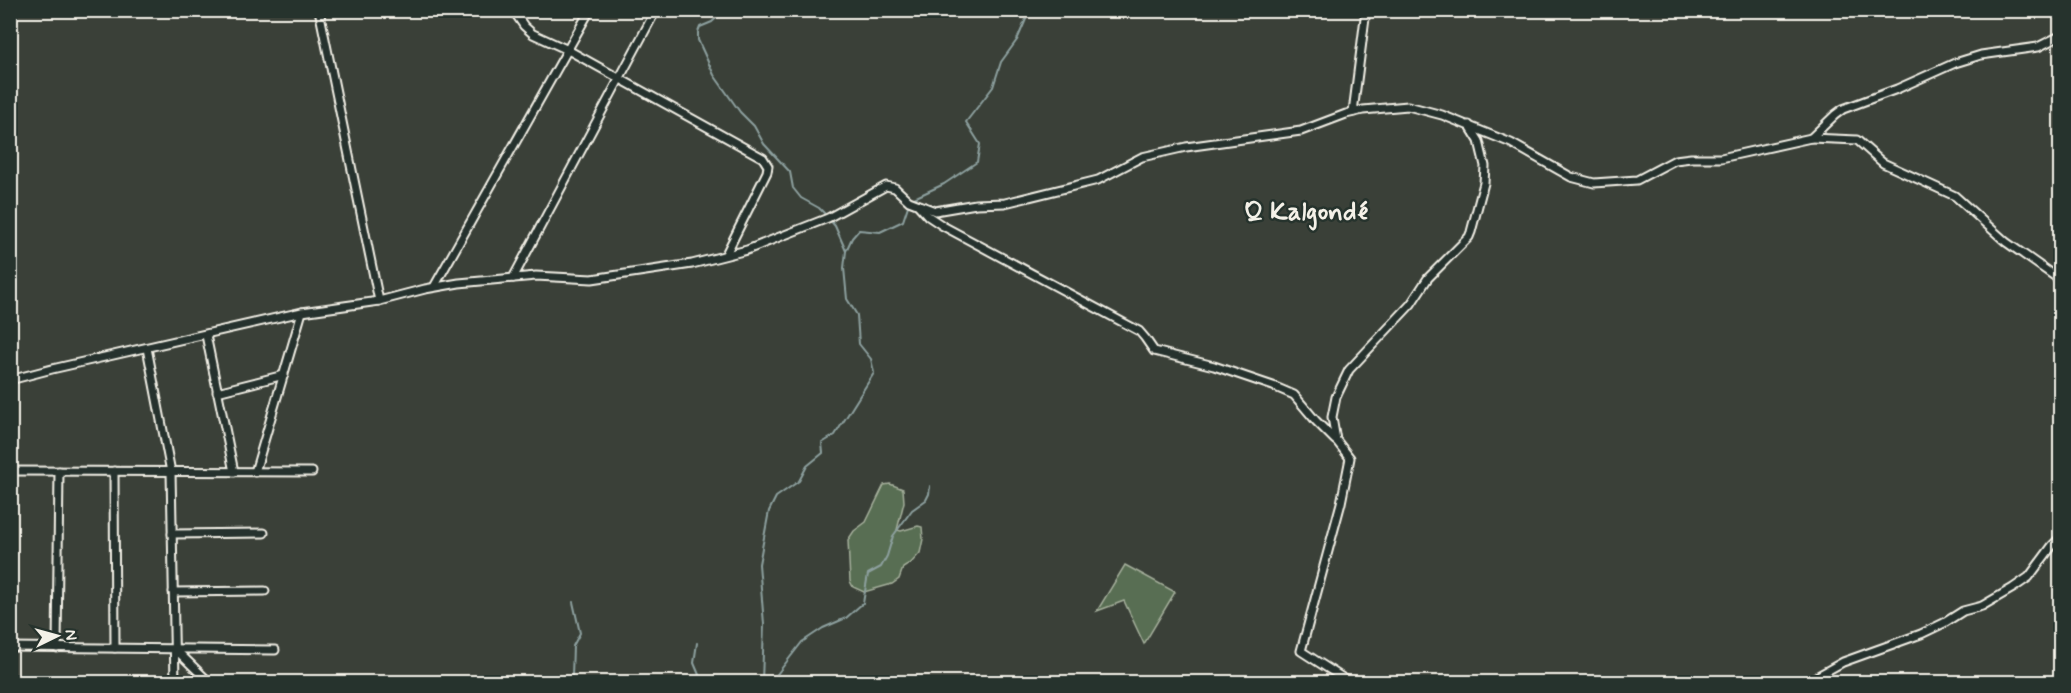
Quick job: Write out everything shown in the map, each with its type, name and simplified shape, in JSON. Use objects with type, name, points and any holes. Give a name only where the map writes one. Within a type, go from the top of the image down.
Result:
[{"type":"street","points":[[10,240],[11,10]]},
{"type":"street","points":[[319,10],[379,301]]},
{"type":"street","points":[[513,10],[533,34],[568,50],[763,158],[768,166],[767,172],[726,254]]},
{"type":"street","points":[[434,287],[590,10]]},
{"type":"street","points":[[513,278],[656,10]]},
{"type":"street","points":[[1353,112],[1366,10]]},
{"type":"street","points":[[1811,138],[1843,110],[1898,89],[1955,63],[1981,55],[2038,47],[2061,36]]},
{"type":"street","points":[[10,380],[302,312],[379,301],[434,287],[536,276],[592,279],[692,264],[747,250],[828,218],[886,186],[894,188],[909,201],[935,211],[1025,199],[1098,180],[1142,157],[1186,147],[1300,131],[1353,112],[1408,106],[1468,125],[1511,143],[1571,177],[1594,183],[1637,180],[1675,160],[1721,158],[1811,138],[1857,140],[1883,163],[1955,196],[2006,242],[2061,280]]},
{"type":"street","points":[[1335,440],[1332,417],[1334,404],[1349,370],[1411,304],[1428,278],[1469,237],[1484,183],[1485,166],[1479,141],[1468,125]]},
{"type":"street","points":[[917,204],[928,216],[943,226],[1138,331],[1154,351],[1214,366],[1294,395],[1335,440],[1350,458],[1341,503],[1300,651],[1349,682]]},
{"type":"street","points":[[255,472],[302,312]]},
{"type":"street","points":[[206,335],[234,472]]},
{"type":"street","points":[[147,348],[171,472],[175,682]]},
{"type":"street","points":[[217,392],[284,375]]},
{"type":"street","points":[[10,471],[312,472]]},
{"type":"street","points":[[57,648],[59,471]]},
{"type":"street","points":[[114,471],[115,648]]},
{"type":"street","points":[[172,534],[264,533]]},
{"type":"street","points":[[1807,682],[1843,662],[1921,634],[1944,624],[1963,611],[1982,606],[2029,577],[2052,546],[2061,538]]},
{"type":"street","points":[[174,592],[265,591]]},
{"type":"street","points":[[10,647],[275,650]]},
{"type":"street","points":[[174,649],[208,682]]},
{"type":"green space","points":[[890,484],[903,489],[904,502],[897,530],[922,527],[923,539],[920,553],[903,568],[899,579],[892,584],[864,592],[853,587],[850,581],[848,540],[854,531],[866,522],[884,485]]},
{"type":"green space","points":[[1125,565],[1175,592],[1144,644],[1124,601],[1097,611]]},
{"type":"waterway","points":[[725,10],[712,22],[700,27],[698,32],[698,40],[714,75],[740,112],[754,126],[764,144],[790,172],[793,188],[801,198],[819,208],[826,215]]},
{"type":"waterway","points":[[912,199],[944,184],[977,162],[980,144],[966,122],[993,87],[1001,62],[1017,40],[1030,10]]},
{"type":"waterway","points":[[762,682],[764,624],[759,564],[769,511],[776,497],[799,481],[807,466],[823,453],[822,443],[835,435],[874,373],[871,359],[859,344],[857,315],[847,299],[844,268],[846,251],[859,230],[880,232],[903,221],[909,203]]},
{"type":"waterway","points":[[830,220],[846,251]]},
{"type":"waterway","points":[[771,682],[802,642],[823,628],[846,618],[863,603],[868,574],[881,567],[893,536],[912,510],[926,500],[930,486]]},
{"type":"waterway","points":[[568,682],[572,676],[573,646],[580,633],[573,602]]},
{"type":"waterway","points":[[697,643],[694,663],[702,682]]},
{"type":"district","name":"Q Kalgondé","points":[[1306,211]]}]
